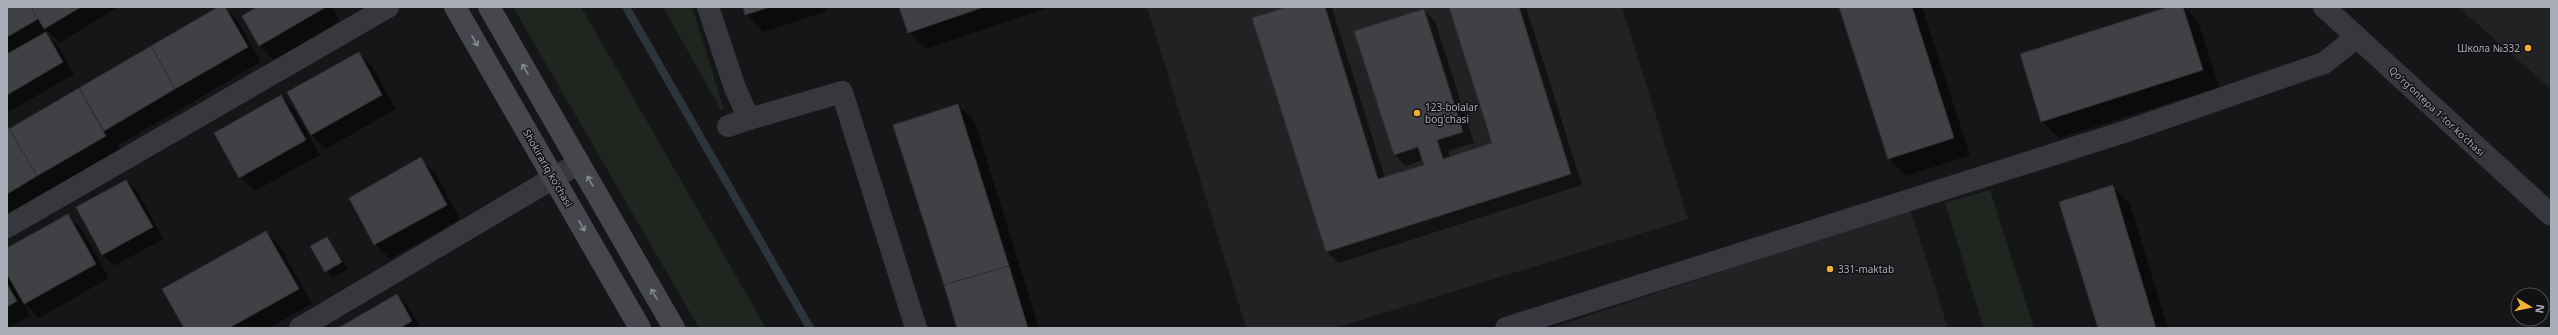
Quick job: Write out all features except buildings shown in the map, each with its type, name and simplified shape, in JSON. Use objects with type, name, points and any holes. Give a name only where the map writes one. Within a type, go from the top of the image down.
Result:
[{"type":"main road","name":"Shokirariq ko'chasi","points":[[455,7],[640,328]]},
{"type":"main road","points":[[489,7],[674,328]]},
{"type":"street","points":[[7,227],[388,7]]},
{"type":"street","points":[[708,7],[735,88],[749,119]]},
{"type":"street","name":"Qoʻrgʻontepa 1-tor koʻchasi","points":[[2324,7],[2551,215]]},
{"type":"street","points":[[1506,328],[2127,132],[2324,63],[2357,37]]},
{"type":"street","points":[[728,126],[842,92],[916,328]]},
{"type":"street","points":[[300,328],[579,163]]},
{"type":"shaded area","points":[[513,7],[581,7],[766,328],[699,328]]},
{"type":"shaded area","points":[[663,7],[692,7],[724,109],[721,110]]},
{"type":"shaded area","name":"123-bolalar bog'chasi","points":[[1147,7],[1622,7],[1688,219],[1335,328],[1246,328]]},
{"type":"shaded area","name":"Школа №332","points":[[2458,7],[2551,7],[2551,89]]},
{"type":"shaded area","points":[[1990,190],[2034,328],[1984,328],[1945,203]]},
{"type":"shaded area","name":"331-maktab","points":[[1910,209],[1948,328],[1551,328]]},
{"type":"waterway","points":[[626,7],[810,328]]},
{"type":"place","name":"Школа №332","points":[[2528,48]]},
{"type":"place","name":"123-bolalar bog'chasi","points":[[1417,113]]},
{"type":"place","name":"331-maktab","points":[[1830,269]]}]
